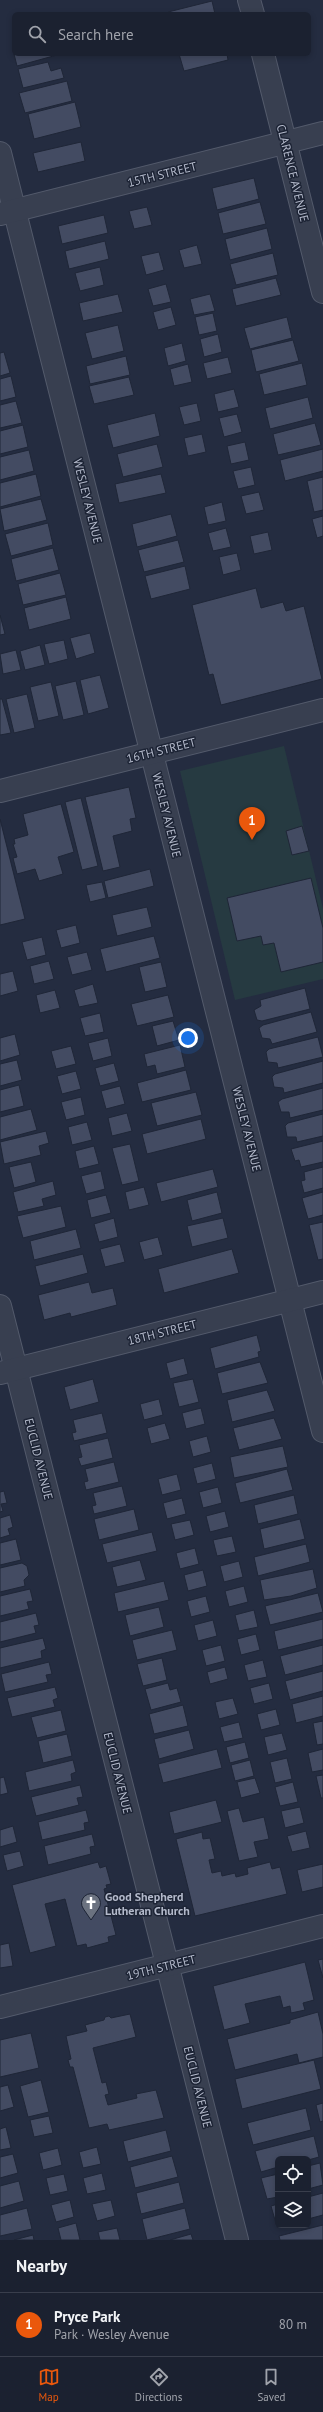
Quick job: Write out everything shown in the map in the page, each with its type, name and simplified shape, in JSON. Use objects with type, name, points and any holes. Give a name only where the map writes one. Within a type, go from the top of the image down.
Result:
[{"type":"street","points":[[249,0],[252,12]]},
{"type":"street","name":"CLARENCE AVENUE","points":[[264,56],[323,292]]},
{"type":"street","name":"15TH STREET","points":[[7,212],[323,133]]},
{"type":"street","name":"WESLEY AVENUE","points":[[0,153],[7,212],[152,753],[323,1431]]},
{"type":"street","name":"16TH STREET","points":[[0,791],[323,710]]},
{"type":"street","name":"18TH STREET","points":[[8,1371],[323,1292]]},
{"type":"street","name":"EUCLID AVENUE","points":[[0,1306],[8,1371],[167,1965],[237,2240]]},
{"type":"street","name":"19TH STREET","points":[[0,2007],[323,1926]]},
{"type":"shaded area","points":[[284,746],[323,909],[323,979],[235,1000],[180,771]]},
{"type":"building","points":[[212,1],[215,12],[168,12]]},
{"type":"building","points":[[14,56],[53,56],[17,66]]},
{"type":"building","points":[[180,56],[227,56],[228,60],[184,71]]},
{"type":"building","points":[[48,62],[51,71],[61,68],[64,78],[23,88],[18,69]]},
{"type":"building","points":[[67,81],[72,101],[25,113],[19,93]]},
{"type":"building","points":[[75,102],[81,127],[34,139],[28,114]]},
{"type":"building","points":[[81,142],[85,161],[38,172],[33,153]]},
{"type":"building","points":[[254,178],[259,199],[217,210],[212,188]]},
{"type":"building","points":[[260,202],[266,224],[223,234],[218,213]]},
{"type":"building","points":[[147,207],[152,225],[134,229],[129,211]]},
{"type":"building","points":[[104,215],[108,233],[62,244],[58,226]]},
{"type":"building","points":[[267,228],[272,249],[230,260],[225,239]]},
{"type":"building","points":[[105,241],[109,259],[69,269],[65,251]]},
{"type":"building","points":[[197,245],[202,264],[184,268],[179,250]]},
{"type":"building","points":[[159,252],[164,270],[146,275],[141,256]]},
{"type":"building","points":[[273,253],[278,275],[236,285],[230,264]]},
{"type":"building","points":[[100,267],[104,285],[80,291],[75,273]]},
{"type":"building","points":[[276,278],[281,295],[236,306],[232,289]]},
{"type":"building","points":[[166,284],[171,302],[153,306],[148,289]]},
{"type":"building","points":[[118,294],[123,312],[83,321],[79,303]]},
{"type":"building","points":[[210,294],[215,311],[194,315],[190,299]]},
{"type":"building","points":[[171,307],[176,325],[158,330],[153,312]]},
{"type":"building","points":[[213,313],[217,331],[199,335],[195,317]]},
{"type":"building","points":[[287,317],[292,338],[250,349],[244,328]]},
{"type":"building","points":[[118,325],[124,351],[92,359],[85,333]]},
{"type":"building","points":[[218,334],[222,352],[204,357],[200,339]]},
{"type":"building","points":[[293,340],[299,361],[256,372],[251,350]]},
{"type":"building","points":[[182,343],[186,361],[168,366],[164,348]]},
{"type":"building","points":[[4,352],[10,373],[0,376],[0,353]]},
{"type":"building","points":[[126,356],[130,375],[90,384],[86,366]]},
{"type":"building","points":[[228,357],[232,373],[207,379],[203,363]]},
{"type":"building","points":[[302,363],[307,385],[264,395],[259,374]]},
{"type":"building","points":[[188,364],[192,382],[174,386],[170,369]]},
{"type":"building","points":[[11,376],[16,397],[0,401],[0,379]]},
{"type":"building","points":[[129,377],[134,395],[94,404],[89,386]]},
{"type":"building","points":[[234,389],[239,407],[218,412],[214,394]]},
{"type":"building","points":[[308,397],[313,418],[270,429],[265,408]]},
{"type":"building","points":[[16,401],[22,423],[0,428],[0,405]]},
{"type":"building","points":[[197,403],[201,421],[184,425],[179,407]]},
{"type":"building","points":[[155,413],[160,436],[113,448],[107,425]]},
{"type":"building","points":[[237,414],[242,432],[224,437],[219,418]]},
{"type":"building","points":[[315,423],[321,445],[278,455],[273,434]]},
{"type":"building","points":[[23,425],[28,447],[0,454],[0,431]]},
{"type":"building","points":[[202,434],[206,452],[188,456],[184,438]]},
{"type":"building","points":[[245,442],[249,460],[231,464],[227,446]]},
{"type":"building","points":[[157,444],[163,467],[123,477],[117,454]]},
{"type":"building","points":[[323,449],[323,471],[285,481],[280,460]]},
{"type":"building","points":[[29,450],[34,471],[0,480],[0,457]]},
{"type":"building","points":[[251,467],[255,485],[238,489],[233,471]]},
{"type":"building","points":[[36,474],[41,496],[0,507],[0,483]]},
{"type":"building","points":[[161,474],[166,493],[119,503],[115,484]]},
{"type":"building","points":[[323,477],[323,510],[314,512],[307,481]]},
{"type":"building","points":[[259,492],[264,510],[246,514],[241,496]]},
{"type":"building","points":[[41,499],[47,520],[4,531],[0,509]]},
{"type":"building","points":[[222,502],[226,521],[208,525],[204,507]]},
{"type":"building","points":[[171,514],[177,536],[137,547],[132,524]]},
{"type":"building","points":[[323,516],[323,536],[317,538],[312,519]]},
{"type":"building","points":[[48,523],[53,545],[11,556],[5,534]]},
{"type":"building","points":[[226,528],[231,547],[213,551],[208,533]]},
{"type":"building","points":[[268,532],[272,550],[254,554],[250,536]]},
{"type":"building","points":[[178,540],[184,562],[144,572],[138,550]]},
{"type":"building","points":[[53,548],[59,570],[16,581],[11,559]]},
{"type":"building","points":[[237,553],[241,570],[223,575],[219,557]]},
{"type":"building","points":[[185,566],[190,589],[151,599],[145,576]]},
{"type":"building","points":[[60,573],[66,595],[23,605],[18,584]]},
{"type":"building","points":[[256,588],[261,608],[283,602],[286,611],[304,606],[322,679],[221,705],[213,674],[209,675],[192,605]]},
{"type":"building","points":[[66,597],[71,619],[29,630],[24,608]]},
{"type":"building","points":[[0,615],[5,634],[0,635]]},
{"type":"building","points":[[90,633],[95,653],[76,659],[70,638]]},
{"type":"building","points":[[64,640],[68,659],[49,664],[44,644]]},
{"type":"building","points":[[40,645],[45,665],[25,670],[20,651]]},
{"type":"building","points":[[16,650],[21,670],[3,674],[0,654]]},
{"type":"building","points":[[100,675],[109,708],[88,714],[80,680]]},
{"type":"building","points":[[76,681],[84,715],[63,720],[55,686]]},
{"type":"building","points":[[51,682],[59,716],[38,721],[30,687]]},
{"type":"building","points":[[27,694],[35,728],[14,733],[6,699]]},
{"type":"building","points":[[0,699],[2,699],[11,733],[0,735]]},
{"type":"building","points":[[129,787],[136,818],[130,819],[132,831],[113,836],[120,867],[103,871],[85,797]]},
{"type":"building","points":[[81,798],[98,866],[82,870],[65,802]]},
{"type":"building","points":[[61,804],[74,852],[58,857],[63,874],[39,881],[35,869],[17,874],[13,858],[17,857],[13,844],[15,844],[14,839],[28,835],[23,814]]},
{"type":"building","points":[[0,819],[25,919],[0,925]]},
{"type":"building","points":[[302,826],[309,851],[292,855],[286,831]]},
{"type":"building","points":[[150,869],[154,886],[108,898],[104,881]]},
{"type":"building","points":[[311,878],[323,928],[323,962],[281,972],[274,943],[263,945],[261,936],[237,941],[227,898]]},
{"type":"building","points":[[102,882],[106,898],[90,902],[86,885]]},
{"type":"building","points":[[147,907],[152,927],[117,936],[112,915]]},
{"type":"building","points":[[76,925],[80,943],[61,948],[56,930]]},
{"type":"building","points":[[154,936],[160,958],[106,972],[100,949]]},
{"type":"building","points":[[42,937],[46,955],[27,960],[22,942]]},
{"type":"building","points":[[87,952],[92,970],[72,975],[67,957]]},
{"type":"building","points":[[49,961],[54,979],[34,984],[30,966]]},
{"type":"building","points":[[161,962],[167,987],[145,992],[139,967]]},
{"type":"building","points":[[13,971],[18,991],[0,996],[0,974]]},
{"type":"building","points":[[93,984],[98,1003],[79,1007],[74,990]]},
{"type":"building","points":[[305,988],[310,1009],[262,1021],[257,1020],[254,1010],[261,1006],[260,1000]]},
{"type":"building","points":[[55,990],[60,1008],[40,1013],[36,995]]},
{"type":"building","points":[[168,995],[174,1017],[137,1026],[131,1004]]},
{"type":"building","points":[[311,1012],[317,1032],[272,1044],[270,1039],[262,1038],[259,1028],[263,1025]]},
{"type":"building","points":[[100,1013],[104,1032],[85,1036],[80,1018]]},
{"type":"building","points":[[173,1021],[179,1040],[157,1046],[152,1026]]},
{"type":"building","points":[[15,1034],[20,1055],[0,1061],[0,1038]]},
{"type":"building","points":[[318,1037],[323,1057],[278,1068],[277,1063],[268,1062],[266,1052],[269,1049]]},
{"type":"building","points":[[108,1038],[112,1056],[93,1061],[88,1043]]},
{"type":"building","points":[[180,1045],[185,1067],[157,1074],[155,1065],[147,1067],[144,1054]]},
{"type":"building","points":[[71,1046],[76,1064],[56,1069],[51,1051]]},
{"type":"building","points":[[17,1060],[22,1080],[0,1086],[0,1064]]},
{"type":"building","points":[[323,1061],[323,1083],[284,1093],[283,1088],[274,1087],[272,1077],[275,1074]]},
{"type":"building","points":[[114,1063],[119,1081],[100,1086],[95,1068]]},
{"type":"building","points":[[186,1070],[191,1090],[142,1102],[137,1083]]},
{"type":"building","points":[[76,1071],[81,1089],[62,1094],[57,1076]]},
{"type":"building","points":[[19,1085],[24,1106],[0,1112],[0,1090]]},
{"type":"building","points":[[120,1086],[125,1104],[106,1109],[101,1091]]},
{"type":"building","points":[[323,1088],[323,1110],[290,1118],[289,1112],[281,1112],[278,1102],[282,1099]]},
{"type":"building","points":[[196,1092],[202,1115],[157,1126],[151,1103]]},
{"type":"building","points":[[81,1097],[85,1115],[66,1120],[61,1102]]},
{"type":"building","points":[[31,1109],[37,1130],[0,1140],[0,1117]]},
{"type":"building","points":[[127,1113],[132,1131],[112,1136],[108,1118]]},
{"type":"building","points":[[323,1114],[323,1136],[297,1142],[296,1137],[287,1137],[285,1126],[288,1123]]},
{"type":"building","points":[[201,1119],[206,1139],[147,1154],[142,1134]]},
{"type":"building","points":[[87,1122],[92,1140],[72,1145],[68,1127]]},
{"type":"building","points":[[46,1131],[49,1143],[39,1146],[41,1155],[4,1164],[0,1142]]},
{"type":"building","points":[[323,1141],[323,1162],[301,1167],[299,1160],[295,1161],[291,1149]]},
{"type":"building","points":[[130,1144],[139,1181],[122,1185],[112,1148]]},
{"type":"building","points":[[94,1146],[99,1164],[79,1169],[75,1151]]},
{"type":"building","points":[[31,1162],[36,1182],[14,1188],[9,1167]]},
{"type":"building","points":[[323,1167],[323,1188],[304,1193],[301,1181],[305,1180],[304,1172]]},
{"type":"building","points":[[213,1169],[218,1187],[161,1202],[156,1183]]},
{"type":"building","points":[[101,1171],[105,1189],[86,1194],[81,1176]]},
{"type":"building","points":[[53,1181],[56,1195],[42,1199],[44,1206],[18,1212],[13,1192]]},
{"type":"building","points":[[144,1187],[149,1205],[129,1210],[125,1192]]},
{"type":"building","points":[[217,1192],[222,1213],[192,1221],[187,1200]]},
{"type":"building","points":[[323,1192],[323,1215],[308,1219],[302,1198]]},
{"type":"building","points":[[106,1195],[111,1213],[91,1218],[87,1200]]},
{"type":"building","points":[[61,1206],[66,1227],[23,1238],[17,1216]]},
{"type":"building","points":[[114,1218],[118,1237],[99,1242],[94,1224]]},
{"type":"building","points":[[223,1218],[228,1238],[192,1247],[187,1226]]},
{"type":"building","points":[[323,1222],[323,1259],[318,1260],[309,1225]]},
{"type":"building","points":[[76,1229],[81,1248],[34,1260],[30,1241]]},
{"type":"building","points":[[158,1237],[163,1255],[144,1260],[139,1242]]},
{"type":"building","points":[[120,1244],[125,1262],[105,1267],[100,1249]]},
{"type":"building","points":[[232,1249],[239,1273],[164,1293],[158,1269]]},
{"type":"building","points":[[83,1254],[88,1273],[40,1286],[35,1266]]},
{"type":"building","points":[[89,1282],[92,1293],[113,1288],[117,1305],[71,1317],[70,1313],[44,1320],[38,1295]]},
{"type":"building","points":[[257,1335],[261,1351],[258,1352],[259,1357],[215,1369],[210,1348]]},
{"type":"building","points":[[184,1358],[188,1374],[170,1379],[166,1363]]},
{"type":"building","points":[[260,1362],[268,1383],[222,1394],[217,1373]]},
{"type":"building","points":[[93,1379],[99,1402],[70,1410],[64,1387]]},
{"type":"building","points":[[193,1379],[199,1402],[179,1407],[173,1383]]},
{"type":"building","points":[[267,1390],[275,1411],[232,1422],[227,1400]]},
{"type":"building","points":[[159,1399],[163,1415],[144,1420],[140,1404]]},
{"type":"building","points":[[201,1408],[205,1424],[186,1429],[182,1413]]},
{"type":"building","points":[[102,1413],[107,1433],[74,1441],[72,1433],[76,1432],[73,1420]]},
{"type":"building","points":[[274,1418],[282,1439],[239,1450],[233,1428]]},
{"type":"building","points":[[165,1423],[170,1439],[151,1444],[147,1428]]},
{"type":"building","points":[[207,1436],[211,1452],[193,1457],[189,1441]]},
{"type":"building","points":[[108,1438],[113,1458],[81,1466],[78,1458],[82,1457],[79,1445]]},
{"type":"building","points":[[283,1446],[288,1467],[234,1478],[230,1457]]},
{"type":"building","points":[[114,1462],[119,1482],[86,1490],[84,1482],[88,1481],[85,1469]]},
{"type":"building","points":[[212,1463],[216,1479],[197,1484],[193,1468]]},
{"type":"building","points":[[287,1469],[293,1490],[240,1503],[235,1483]]},
{"type":"building","points":[[177,1474],[181,1490],[162,1495],[158,1479]]},
{"type":"building","points":[[122,1486],[127,1506],[94,1514],[92,1506],[96,1505],[93,1493]]},
{"type":"building","points":[[218,1487],[222,1503],[203,1508],[199,1492]]},
{"type":"building","points":[[4,1491],[7,1503],[1,1504],[3,1511],[0,1512],[0,1492]]},
{"type":"building","points":[[294,1495],[298,1514],[258,1524],[254,1505]]},
{"type":"building","points":[[182,1498],[186,1514],[167,1519],[163,1503]]},
{"type":"building","points":[[134,1509],[139,1530],[99,1540],[94,1519]]},
{"type":"building","points":[[225,1511],[229,1527],[210,1532],[206,1516]]},
{"type":"building","points":[[10,1515],[13,1527],[8,1529],[10,1535],[0,1538],[0,1518]]},
{"type":"building","points":[[300,1519],[305,1539],[264,1549],[260,1529]]},
{"type":"building","points":[[190,1520],[194,1535],[175,1540],[171,1524]]},
{"type":"building","points":[[152,1532],[157,1551],[107,1563],[102,1544]]},
{"type":"building","points":[[232,1536],[236,1552],[217,1556],[213,1540]]},
{"type":"building","points":[[16,1539],[21,1560],[0,1565],[0,1543]]},
{"type":"building","points":[[306,1544],[310,1562],[258,1576],[254,1557]]},
{"type":"building","points":[[195,1548],[199,1564],[180,1569],[176,1553]]},
{"type":"building","points":[[140,1560],[146,1580],[117,1587],[112,1567]]},
{"type":"building","points":[[239,1561],[243,1577],[224,1582],[220,1566]]},
{"type":"building","points":[[22,1563],[27,1566],[29,1575],[24,1580],[25,1586],[0,1592],[0,1568]]},
{"type":"building","points":[[313,1569],[317,1588],[291,1596],[264,1600],[260,1580]]},
{"type":"building","points":[[203,1570],[207,1586],[188,1591],[184,1575]]},
{"type":"building","points":[[164,1581],[169,1600],[118,1612],[114,1593]]},
{"type":"building","points":[[244,1586],[248,1602],[229,1607],[225,1591]]},
{"type":"building","points":[[30,1589],[33,1601],[27,1602],[29,1609],[0,1616],[0,1596]]},
{"type":"building","points":[[318,1593],[323,1612],[270,1625],[265,1606]]},
{"type":"building","points":[[206,1596],[210,1612],[191,1617],[187,1601]]},
{"type":"building","points":[[159,1607],[164,1627],[130,1636],[125,1615]]},
{"type":"building","points":[[254,1610],[258,1627],[239,1631],[235,1615]]},
{"type":"building","points":[[36,1613],[39,1625],[34,1626],[36,1633],[0,1642],[0,1622]]},
{"type":"building","points":[[323,1619],[323,1639],[278,1650],[274,1631]]},
{"type":"building","points":[[213,1620],[217,1636],[198,1641],[194,1625]]},
{"type":"building","points":[[172,1630],[177,1650],[137,1660],[132,1640]]},
{"type":"building","points":[[256,1634],[260,1650],[241,1655],[237,1639]]},
{"type":"building","points":[[43,1638],[46,1649],[41,1651],[42,1658],[0,1668],[0,1648]]},
{"type":"building","points":[[221,1645],[225,1661],[206,1666],[202,1650]]},
{"type":"building","points":[[323,1645],[323,1665],[285,1675],[280,1656]]},
{"type":"building","points":[[162,1658],[167,1680],[143,1686],[137,1664]]},
{"type":"building","points":[[263,1660],[267,1677],[248,1681],[244,1665]]},
{"type":"building","points":[[49,1662],[52,1674],[46,1675],[48,1682],[5,1692],[1,1674]]},
{"type":"building","points":[[225,1667],[228,1679],[210,1684],[207,1672]]},
{"type":"building","points":[[323,1671],[323,1691],[290,1700],[285,1681]]},
{"type":"building","points":[[168,1683],[170,1690],[177,1688],[181,1702],[151,1710],[145,1689]]},
{"type":"building","points":[[269,1683],[273,1699],[254,1704],[250,1688]]},
{"type":"building","points":[[55,1687],[58,1698],[53,1700],[55,1707],[12,1717],[7,1698]]},
{"type":"building","points":[[323,1696],[323,1716],[296,1723],[292,1704]]},
{"type":"building","points":[[233,1698],[238,1714],[219,1719],[215,1702]]},
{"type":"building","points":[[183,1705],[188,1726],[154,1734],[149,1714]]},
{"type":"building","points":[[276,1709],[280,1725],[261,1730],[257,1714]]},
{"type":"building","points":[[61,1710],[66,1731],[37,1738],[31,1717]]},
{"type":"building","points":[[323,1721],[323,1744],[317,1745],[313,1723]]},
{"type":"building","points":[[239,1722],[243,1738],[224,1742],[220,1727]]},
{"type":"building","points":[[189,1730],[194,1749],[159,1759],[154,1739]]},
{"type":"building","points":[[282,1733],[287,1750],[268,1755],[264,1737]]},
{"type":"building","points":[[67,1734],[72,1756],[43,1763],[38,1741]]},
{"type":"building","points":[[245,1742],[249,1758],[230,1763],[226,1747]]},
{"type":"building","points":[[217,1749],[222,1768],[163,1783],[158,1764]]},
{"type":"building","points":[[323,1749],[323,1770],[312,1772],[308,1753]]},
{"type":"building","points":[[287,1758],[292,1779],[275,1783],[270,1762]]},
{"type":"building","points":[[73,1760],[76,1772],[71,1774],[72,1781],[29,1791],[25,1772]]},
{"type":"building","points":[[250,1760],[254,1776],[235,1781],[231,1765]]},
{"type":"building","points":[[323,1775],[323,1798],[321,1798],[316,1776]]},
{"type":"building","points":[[4,1777],[8,1793],[0,1795],[0,1778]]},
{"type":"building","points":[[255,1778],[260,1793],[241,1798],[237,1782]]},
{"type":"building","points":[[293,1782],[298,1802],[280,1806],[275,1787]]},
{"type":"building","points":[[80,1785],[83,1797],[77,1798],[79,1805],[36,1816],[31,1797]]},
{"type":"building","points":[[216,1800],[222,1822],[174,1834],[169,1812]]},
{"type":"building","points":[[300,1807],[304,1823],[285,1828],[281,1811]]},
{"type":"building","points":[[239,1808],[243,1822],[264,1817],[269,1839],[254,1842],[258,1857],[239,1861],[227,1811]]},
{"type":"building","points":[[86,1810],[89,1822],[84,1823],[85,1830],[42,1840],[38,1822]]},
{"type":"building","points":[[13,1826],[17,1842],[0,1847],[0,1830]]},
{"type":"building","points":[[306,1831],[310,1848],[292,1852],[287,1836]]},
{"type":"building","points":[[202,1832],[203,1839],[210,1838],[215,1859],[209,1860],[212,1873],[221,1871],[222,1876],[235,1873],[236,1877],[248,1874],[247,1868],[270,1862],[272,1869],[280,1867],[287,1894],[195,1916],[176,1839]]},
{"type":"building","points":[[92,1834],[95,1846],[90,1847],[91,1854],[48,1865],[44,1846]]},
{"type":"building","points":[[20,1851],[24,1866],[7,1871],[3,1855]]},
{"type":"building","name":"Good Shepherd Lutheran Church","points":[[98,1862],[100,1868],[106,1866],[111,1884],[106,1885],[107,1888],[104,1889],[116,1935],[108,1937],[109,1942],[87,1948],[86,1944],[77,1946],[65,1899],[45,1904],[56,1946],[30,1953],[12,1885]]},
{"type":"building","points":[[323,1864],[323,1887],[302,1892],[297,1870]]},
{"type":"building","points":[[9,1943],[13,1966],[0,1968],[0,1945]]},
{"type":"building","points":[[323,1959],[323,1978],[318,1960]]},
{"type":"building","points":[[305,1962],[314,2000],[303,2003],[305,2010],[291,2013],[290,2006],[283,2008],[280,1996],[245,2004],[250,2023],[224,2030],[213,1986]]},
{"type":"building","points":[[318,2012],[323,2034],[323,2057],[299,2063],[297,2054],[235,2070],[227,2039],[290,2023],[290,2020]]},
{"type":"building","points":[[130,2014],[136,2037],[93,2048],[102,2083],[106,2082],[109,2094],[105,2095],[108,2105],[137,2098],[136,2094],[156,2090],[164,2118],[109,2130],[107,2124],[89,2128],[73,2067],[70,2067],[68,2060],[71,2059],[66,2036],[87,2031],[85,2025],[104,2020],[105,2017],[109,2016],[111,2018]]},
{"type":"building","points":[[31,2033],[39,2068],[0,2077],[0,2040]]},
{"type":"building","points":[[314,2060],[321,2089],[242,2109],[235,2079]]},
{"type":"building","points":[[41,2080],[49,2112],[28,2117],[20,2086]]},
{"type":"building","points":[[8,2085],[14,2107],[0,2111],[0,2087]]},
{"type":"building","points":[[323,2103],[323,2121],[320,2122],[316,2105]]},
{"type":"building","points":[[306,2108],[311,2130],[253,2145],[247,2123]]},
{"type":"building","points":[[49,2116],[53,2133],[34,2137],[30,2120]]},
{"type":"building","points":[[6,2127],[11,2148],[0,2150],[0,2129]]},
{"type":"building","points":[[166,2130],[171,2151],[128,2162],[123,2141]]},
{"type":"building","points":[[314,2136],[319,2157],[311,2159],[311,2156],[275,2156],[275,2168],[261,2172],[255,2151]]},
{"type":"building","points":[[97,2147],[101,2164],[83,2168],[79,2152]]},
{"type":"building","points":[[58,2148],[62,2165],[43,2170],[39,2153]]},
{"type":"building","points":[[13,2154],[18,2173],[0,2178],[0,2157]]},
{"type":"building","points":[[172,2156],[178,2177],[135,2188],[130,2167]]},
{"type":"building","points":[[320,2163],[323,2185],[311,2188],[311,2165]]},
{"type":"building","points":[[102,2173],[106,2190],[87,2194],[83,2178]]},
{"type":"building","points":[[64,2174],[68,2191],[50,2195],[46,2178]]},
{"type":"building","points":[[275,2175],[275,2198],[267,2199],[261,2178]]},
{"type":"building","points":[[19,2181],[24,2201],[0,2208],[0,2186]]},
{"type":"building","points":[[179,2182],[184,2203],[141,2214],[136,2193]]},
{"type":"building","points":[[323,2193],[323,2215],[311,2218],[311,2196]]},
{"type":"building","points":[[70,2200],[74,2217],[56,2222],[51,2205]]},
{"type":"building","points":[[111,2200],[115,2216],[97,2221],[92,2204]]},
{"type":"building","points":[[275,2205],[275,2220],[271,2206]]},
{"type":"building","points":[[27,2208],[32,2229],[0,2236],[0,2215]]},
{"type":"building","points":[[185,2208],[190,2229],[147,2240],[142,2219]]},
{"type":"building","points":[[76,2223],[80,2240],[61,2240],[58,2228]]},
{"type":"building","points":[[323,2225],[323,2240],[280,2240],[279,2236]]},
{"type":"building","points":[[117,2228],[120,2240],[100,2240],[98,2232]]},
{"type":"building","points":[[191,2234],[193,2240],[170,2240]]},
{"type":"building","points":[[33,2235],[34,2240],[14,2240]]},
{"type":"place","name":"Pryce Park","points":[[252,840]]},
{"type":"place","name":"Good Shepherd Lutheran Church","points":[[91,1920]]}]
